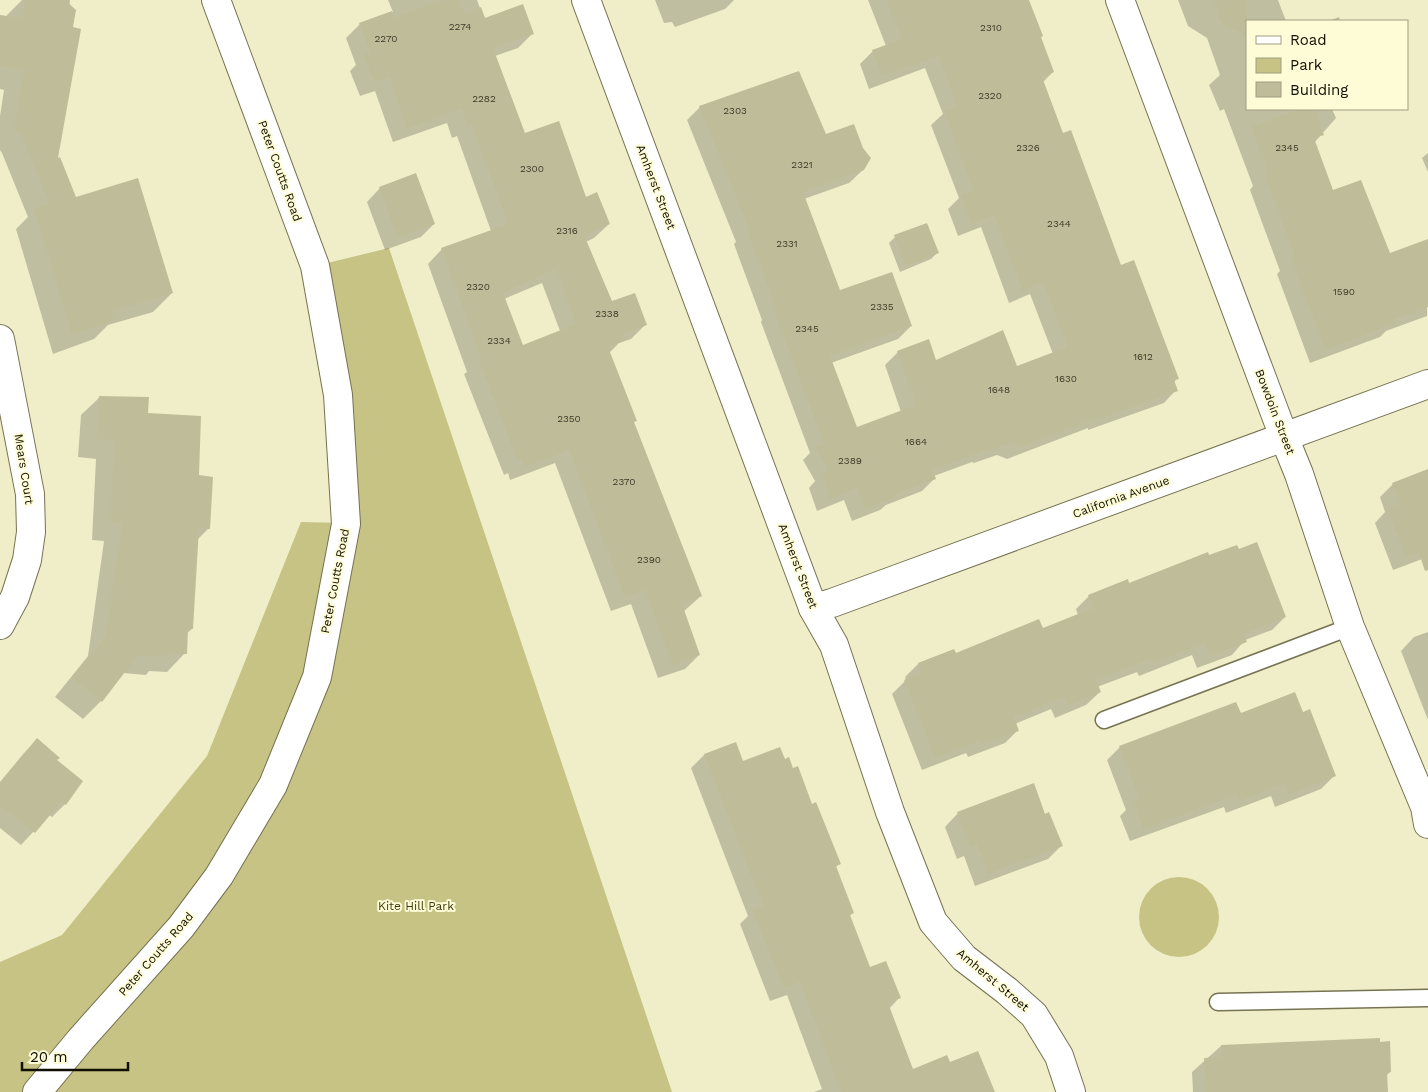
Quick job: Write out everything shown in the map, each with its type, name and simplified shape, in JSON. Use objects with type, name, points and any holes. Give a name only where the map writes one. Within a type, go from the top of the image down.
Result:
[{"type":"street","name":"Peter Coutts Road","points":[[37,1092],[81,1039],[181,927],[223,869],[273,785],[318,677],[346,524],[338,395],[315,266],[216,0]]},
{"type":"street","name":"Amherst Street","points":[[586,0],[813,608],[834,645],[890,812],[933,922],[964,958],[1007,991],[1034,1015],[1059,1056],[1071,1092]]},
{"type":"street","name":"Bowdoin Street","points":[[1120,0],[1299,474],[1350,627],[1427,812]]},
{"type":"street","name":"Mears Court","points":[[0,338],[30,494],[31,522],[27,560],[15,598],[0,625]]},
{"type":"street","name":"California Avenue","points":[[813,608],[832,603],[1428,384]]},
{"type":"lane","points":[[1104,720],[1350,627]]},
{"type":"lane","points":[[1218,1002],[1428,998]]},
{"type":"green space","name":"Kite Hill Park","points":[[389,248],[672,1092],[0,1092],[0,962],[62,935],[207,756],[301,522],[346,523],[315,266]]},
{"type":"green space","points":[[1179,877],[1194,880],[1207,889],[1216,902],[1219,917],[1216,932],[1207,945],[1194,954],[1179,957],[1164,954],[1151,945],[1142,932],[1139,917],[1142,902],[1151,889],[1164,880]]},
{"type":"building","points":[[25,0],[65,0],[76,10],[73,27],[81,29],[58,158],[60,157],[76,197],[138,178],[173,293],[112,311],[114,321],[72,335],[34,209],[50,204],[21,134],[14,127],[23,71],[0,66],[0,15],[22,18]]},
{"type":"building","points":[[440,0],[459,0],[464,13],[481,7],[485,18],[523,4],[534,34],[493,48],[525,133],[559,121],[586,197],[597,192],[610,224],[584,235],[612,301],[635,293],[647,325],[622,334],[624,341],[608,347],[637,421],[634,422],[702,596],[682,604],[700,655],[672,665],[645,590],[625,598],[569,450],[524,467],[522,460],[518,461],[478,359],[481,358],[441,248],[508,224],[471,123],[467,124],[461,109],[407,129],[389,77],[374,82],[363,55],[370,52],[359,23],[392,11],[394,18]],"holes":[[[556,269],[576,324],[523,345],[503,293]]]},
{"type":"building","points":[[886,0],[1029,0],[1054,72],[1042,77],[1063,133],[1071,130],[1121,265],[1134,260],[1179,379],[1174,380],[1178,391],[1101,418],[1101,416],[1021,447],[1010,443],[988,451],[986,450],[933,470],[936,479],[894,495],[895,497],[865,509],[857,488],[830,499],[821,474],[829,470],[815,447],[824,443],[773,308],[775,307],[747,230],[749,229],[699,106],[799,71],[826,134],[854,124],[863,148],[871,158],[864,170],[803,192],[840,290],[892,272],[912,326],[830,356],[857,427],[916,405],[897,351],[929,339],[936,360],[1003,330],[1017,366],[1067,347],[1043,282],[1022,291],[994,215],[971,224],[960,195],[973,190],[944,111],[957,106],[938,56],[882,76],[872,50],[902,39]]},
{"type":"building","points":[[1213,0],[1247,0],[1246,36],[1221,23]]},
{"type":"building","points":[[1297,110],[1315,110],[1324,135],[1314,138],[1333,190],[1361,180],[1390,253],[1428,239],[1428,307],[1395,319],[1396,323],[1325,350],[1291,259],[1295,257],[1264,174],[1268,173],[1251,127]]},
{"type":"building","points":[[416,173],[435,224],[398,238],[379,187]]},
{"type":"building","points":[[927,223],[939,253],[906,266],[894,235]]},
{"type":"building","points":[[99,396],[149,397],[148,413],[201,416],[199,475],[213,477],[210,529],[199,528],[193,629],[188,629],[187,654],[166,654],[166,657],[138,655],[102,702],[72,678],[105,637],[122,523],[110,522],[114,441],[96,439]]},
{"type":"building","points":[[1428,469],[1428,570],[1425,571],[1419,553],[1406,557],[1387,508],[1400,504],[1392,483]]},
{"type":"building","points":[[1257,542],[1286,617],[1244,634],[1247,642],[1210,656],[1205,643],[1152,664],[1150,659],[1096,680],[1101,692],[1068,706],[1064,697],[1014,717],[1019,731],[981,745],[980,741],[935,758],[904,680],[921,673],[918,663],[954,649],[956,653],[1039,619],[1043,628],[1093,608],[1088,595],[1128,579],[1129,583],[1208,552],[1209,555],[1237,545],[1239,549]]},
{"type":"building","points":[[1295,692],[1303,712],[1310,709],[1336,776],[1288,795],[1284,784],[1239,801],[1237,795],[1143,829],[1133,801],[1139,799],[1119,746],[1236,702],[1241,713]]},
{"type":"building","points":[[37,738],[60,758],[57,760],[83,781],[66,805],[61,802],[35,833],[0,805],[0,783]]},
{"type":"building","points":[[736,742],[743,761],[780,747],[785,759],[789,757],[793,768],[798,766],[812,804],[816,802],[841,864],[836,866],[854,913],[850,915],[870,967],[886,961],[901,998],[888,1003],[913,1069],[947,1055],[950,1062],[978,1051],[995,1092],[841,1092],[800,982],[784,988],[752,910],[763,906],[704,754]]},
{"type":"building","points":[[1034,783],[1045,814],[1049,812],[1063,846],[988,874],[977,844],[970,847],[957,812]]},
{"type":"building","points":[[1380,1038],[1380,1042],[1390,1041],[1391,1072],[1387,1073],[1388,1092],[1206,1092],[1204,1058],[1221,1057],[1221,1045]]}]
